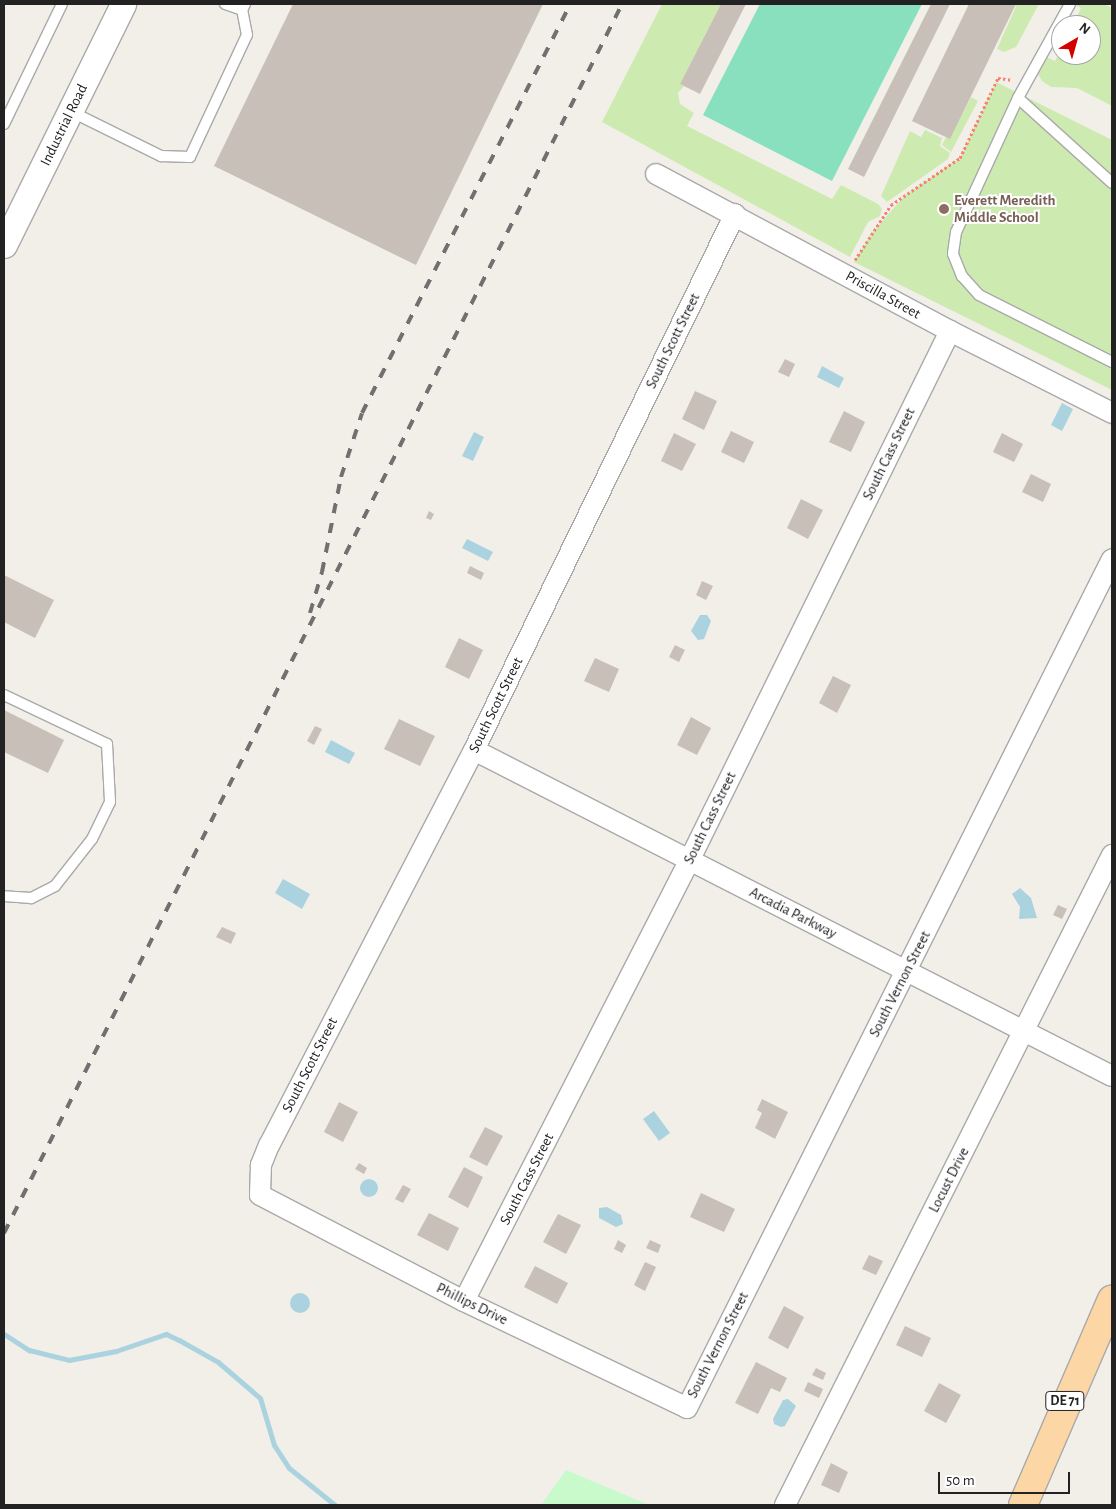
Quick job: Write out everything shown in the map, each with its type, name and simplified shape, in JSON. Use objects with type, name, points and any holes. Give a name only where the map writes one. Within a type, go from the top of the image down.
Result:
[{"type":"main road","name":"DE 71","points":[[1023,1505],[1112,1299]]},
{"type":"street","name":"Industrial Road","points":[[4,245],[124,4]]},
{"type":"street","name":"Priscilla Street","points":[[656,174],[735,214],[950,331],[1112,413]]},
{"type":"street","name":"South Scott Street","points":[[260,1195],[261,1166],[269,1145],[474,750],[735,214]]},
{"type":"street","name":"South Cass Street","points":[[464,1301],[689,861],[950,331]]},
{"type":"street","name":"South Vernon Street","points":[[687,1408],[1112,559]]},
{"type":"street","name":"Arcadia Parkway","points":[[474,750],[1112,1076]]},
{"type":"street","name":"Locust Drive","points":[[785,1505],[1112,855]]},
{"type":"street","name":"Phillips Drive","points":[[260,1195],[464,1301],[687,1408]]},
{"type":"lane","points":[[4,124],[62,4]]},
{"type":"lane","points":[[70,111],[161,156],[190,157],[247,35],[244,7],[225,4]]},
{"type":"lane","points":[[1070,4],[1018,98],[956,232],[953,254],[962,276],[979,295],[1112,362]]},
{"type":"lane","points":[[1018,98],[1112,184]]},
{"type":"lane","points":[[4,696],[107,744],[110,802],[92,839],[55,886],[31,898],[4,896]]},
{"type":"path","points":[[847,275],[891,205],[960,158],[998,78],[1026,81]]},
{"type":"green space","points":[[662,4],[721,4],[680,84],[684,86],[678,93],[680,104],[694,113],[687,126],[832,199],[841,185],[878,204],[882,209],[880,216],[868,222],[850,257],[602,122]]},
{"type":"green space","points":[[760,4],[922,4],[832,181],[703,115]]},
{"type":"green space","points":[[1017,4],[1039,4],[1016,47],[1004,52],[997,49]]},
{"type":"green space","points":[[1073,4],[1104,4],[1112,8],[1112,106],[1077,88],[1051,87],[1042,81],[1035,69],[1042,55],[1051,59],[1051,65],[1101,65],[1101,15],[1078,15],[1081,8]]},
{"type":"green space","points":[[996,82],[1112,140],[1112,390],[854,262],[870,235],[906,194],[960,158]]},
{"type":"green space","points":[[971,97],[978,101],[951,152],[942,145],[946,137],[950,138]]},
{"type":"green space","points":[[925,130],[942,138],[940,146],[950,153],[948,159],[887,202],[881,196],[910,131],[921,137]]},
{"type":"green space","points":[[566,1470],[649,1505],[541,1505]]},
{"type":"water","points":[[822,366],[844,378],[839,388],[817,377]]},
{"type":"water","points":[[1062,403],[1073,409],[1062,431],[1051,425]]},
{"type":"water","points":[[474,432],[484,437],[473,461],[462,456]]},
{"type":"water","points":[[467,539],[493,552],[488,561],[462,548]]},
{"type":"water","points":[[700,615],[707,615],[711,621],[704,639],[698,640],[691,631]]},
{"type":"water","points":[[331,740],[355,753],[349,764],[325,752]]},
{"type":"water","points":[[283,879],[310,894],[302,909],[275,893]]},
{"type":"water","points":[[1020,888],[1031,898],[1037,918],[1019,919],[1020,907],[1012,894]]},
{"type":"water","points":[[654,1111],[670,1133],[659,1141],[643,1119]]},
{"type":"water","points":[[365,1179],[373,1179],[378,1184],[376,1195],[365,1197],[360,1192],[360,1184]]},
{"type":"water","points":[[607,1207],[621,1215],[623,1224],[616,1227],[599,1218],[599,1208]]},
{"type":"water","points":[[300,1293],[307,1296],[310,1303],[307,1310],[300,1313],[293,1310],[290,1303],[293,1296]]},
{"type":"water","points":[[788,1399],[796,1406],[785,1426],[781,1427],[774,1424],[773,1419],[783,1400]]},
{"type":"building","points":[[293,4],[543,4],[416,265],[214,166]]},
{"type":"building","points":[[721,4],[746,4],[700,94],[680,84]]},
{"type":"building","points":[[931,4],[950,4],[864,177],[848,169]]},
{"type":"building","points":[[969,4],[1016,4],[950,139],[912,121]]},
{"type":"building","points":[[785,359],[795,364],[789,377],[778,372]]},
{"type":"building","points":[[695,391],[717,401],[704,430],[682,419]]},
{"type":"building","points":[[844,411],[865,422],[851,452],[829,442]]},
{"type":"building","points":[[731,431],[754,442],[744,463],[721,452]]},
{"type":"building","points":[[674,433],[696,444],[682,471],[661,461]]},
{"type":"building","points":[[1002,433],[1023,444],[1014,462],[993,452]]},
{"type":"building","points":[[1031,474],[1051,484],[1043,502],[1022,492]]},
{"type":"building","points":[[801,499],[823,510],[808,539],[787,528]]},
{"type":"building","points":[[429,511],[434,514],[431,520],[426,518]]},
{"type":"building","points":[[470,566],[484,573],[481,580],[467,573]]},
{"type":"building","points":[[4,575],[54,600],[35,638],[4,622]]},
{"type":"building","points":[[702,581],[713,586],[706,600],[696,595]]},
{"type":"building","points":[[459,638],[483,650],[469,679],[445,667]]},
{"type":"building","points":[[675,645],[685,650],[679,662],[669,657]]},
{"type":"building","points":[[595,658],[619,669],[609,692],[584,681]]},
{"type":"building","points":[[833,676],[851,685],[837,713],[819,703]]},
{"type":"building","points":[[4,710],[64,740],[48,773],[4,752]]},
{"type":"building","points":[[691,717],[711,728],[697,755],[677,745]]},
{"type":"building","points":[[399,719],[435,736],[420,766],[384,749]]},
{"type":"building","points":[[315,726],[322,729],[314,745],[307,741]]},
{"type":"building","points":[[1058,905],[1067,909],[1062,919],[1053,915]]},
{"type":"building","points":[[222,927],[236,933],[231,944],[216,937]]},
{"type":"building","points":[[762,1099],[788,1112],[775,1139],[755,1128],[762,1113],[757,1110]]},
{"type":"building","points":[[339,1102],[358,1112],[343,1142],[324,1132]]},
{"type":"building","points":[[485,1127],[503,1136],[487,1166],[469,1157]]},
{"type":"building","points":[[359,1163],[367,1168],[364,1174],[355,1169]]},
{"type":"building","points":[[464,1167],[483,1177],[468,1208],[448,1197]]},
{"type":"building","points":[[403,1185],[411,1189],[403,1203],[395,1199]]},
{"type":"building","points":[[701,1193],[735,1209],[724,1232],[690,1217]]},
{"type":"building","points":[[429,1213],[459,1228],[448,1251],[417,1235]]},
{"type":"building","points":[[558,1214],[581,1225],[566,1254],[543,1242]]},
{"type":"building","points":[[618,1240],[626,1245],[622,1253],[614,1249]]},
{"type":"building","points":[[650,1240],[661,1245],[658,1253],[646,1248]]},
{"type":"building","points":[[869,1255],[883,1261],[876,1275],[862,1269]]},
{"type":"building","points":[[645,1262],[656,1267],[645,1291],[634,1285]]},
{"type":"building","points":[[535,1266],[568,1283],[557,1304],[524,1287]]},
{"type":"building","points":[[784,1306],[804,1317],[788,1349],[768,1338]]},
{"type":"building","points":[[905,1326],[931,1338],[922,1357],[896,1345]]},
{"type":"building","points":[[756,1362],[787,1378],[780,1392],[771,1388],[758,1414],[735,1403]]},
{"type":"building","points":[[816,1368],[826,1373],[823,1380],[812,1375]]},
{"type":"building","points":[[808,1382],[823,1389],[819,1398],[804,1391]]},
{"type":"building","points":[[939,1383],[961,1395],[946,1423],[924,1411]]},
{"type":"building","points":[[831,1463],[848,1472],[839,1493],[821,1485]]},
{"type":"waterway","points":[[4,1334],[29,1350],[69,1360],[116,1351],[166,1334],[179,1340],[218,1362],[260,1398],[274,1445],[289,1468],[335,1505]]},
{"type":"railway","points":[[310,613],[322,572],[341,477],[362,413],[570,4]]},
{"type":"railway","points":[[4,1233],[622,4]]},
{"type":"place","name":"Everett Meredith Middle School","points":[[944,209]]}]
